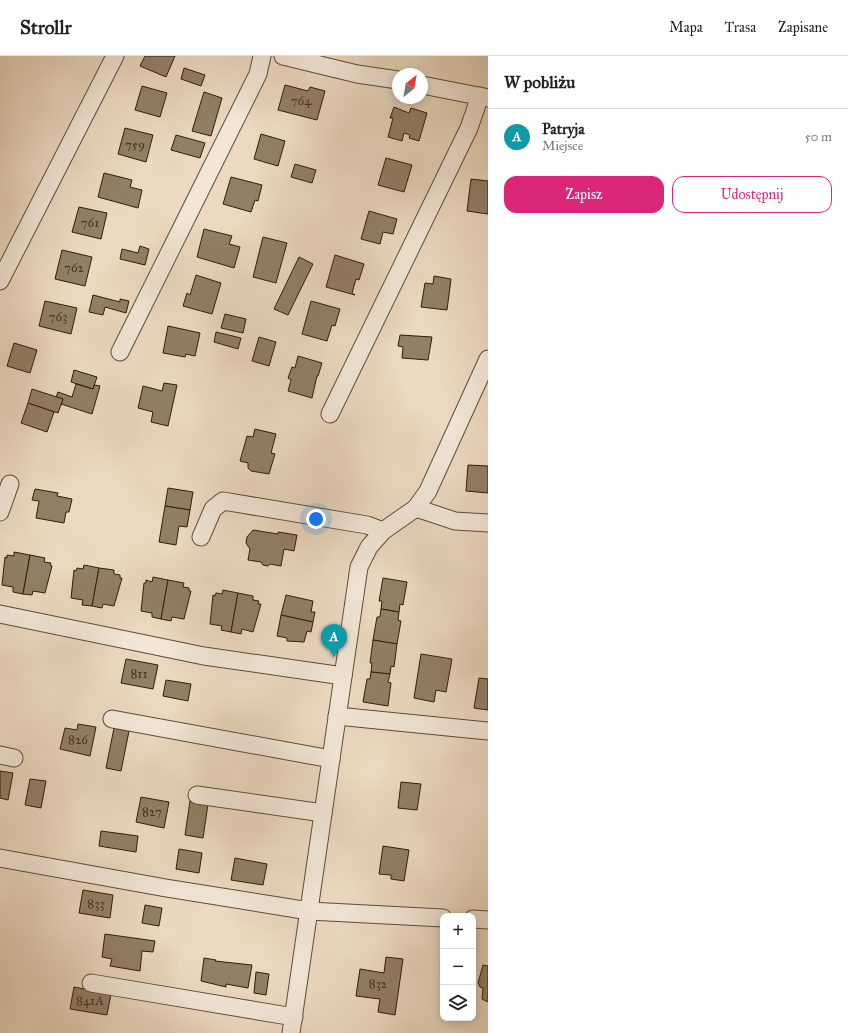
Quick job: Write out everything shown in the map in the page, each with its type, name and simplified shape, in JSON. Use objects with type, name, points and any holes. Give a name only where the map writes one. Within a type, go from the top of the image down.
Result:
[{"type":"street","points":[[0,281],[7,251],[116,56]]},
{"type":"street","points":[[120,352],[258,74],[262,56]]},
{"type":"street","points":[[283,56],[357,74],[392,79]]},
{"type":"street","points":[[330,414],[484,97],[428,86]]},
{"type":"street","points":[[91,983],[292,1025],[359,567],[369,547],[383,531],[416,508],[428,492],[488,359]]},
{"type":"street","points":[[0,512],[10,484]]},
{"type":"street","points":[[201,537],[213,509],[223,501],[367,525],[383,531]]},
{"type":"street","points":[[416,508],[455,521],[488,523]]},
{"type":"street","points":[[0,614],[204,656],[343,676]]},
{"type":"street","points":[[337,716],[488,731]]},
{"type":"street","points":[[112,719],[331,758]]},
{"type":"street","points":[[197,795],[323,813]]},
{"type":"street","points":[[0,858],[309,911],[440,918]]},
{"type":"street","points":[[476,919],[488,920]]},
{"type":"building","points":[[145,56],[175,56],[166,77],[140,66]]},
{"type":"building","points":[[184,68],[205,75],[201,86],[181,79]]},
{"type":"building","points":[[285,85],[308,91],[310,87],[325,91],[317,120],[278,110]]},
{"type":"building","points":[[142,86],[167,93],[160,117],[135,110]]},
{"type":"building","points":[[204,92],[222,98],[211,136],[192,131]]},
{"type":"building","points":[[394,107],[409,113],[411,108],[427,113],[419,141],[409,138],[410,135],[404,133],[402,141],[388,137],[393,118],[390,118]]},
{"type":"building","points":[[125,128],[153,135],[146,162],[118,154]]},
{"type":"building","points":[[261,134],[285,141],[278,166],[254,159]]},
{"type":"building","points":[[176,135],[205,143],[200,158],[171,150]]},
{"type":"building","points":[[386,158],[412,165],[404,192],[378,185]]},
{"type":"building","points":[[295,164],[316,170],[312,183],[291,177]]},
{"type":"building","points":[[104,173],[132,180],[130,187],[142,190],[138,208],[98,197]]},
{"type":"building","points":[[231,177],[262,185],[258,201],[255,200],[251,212],[223,204]]},
{"type":"building","points":[[471,179],[488,181],[488,214],[467,211]]},
{"type":"building","points":[[79,207],[107,213],[101,239],[72,232]]},
{"type":"building","points":[[369,211],[397,219],[393,234],[383,232],[380,244],[361,239]]},
{"type":"building","points":[[204,229],[232,236],[229,244],[240,247],[234,268],[197,257]]},
{"type":"building","points":[[263,237],[287,243],[276,283],[253,277]]},
{"type":"building","points":[[140,246],[149,249],[145,265],[120,259],[122,249],[138,253]]},
{"type":"building","points":[[62,250],[92,257],[85,286],[55,279]]},
{"type":"building","points":[[335,255],[364,264],[359,280],[356,279],[352,293],[355,295],[326,287]]},
{"type":"building","points":[[299,257],[313,264],[288,315],[274,309]]},
{"type":"building","points":[[196,275],[221,283],[212,314],[183,306],[187,293],[190,295]]},
{"type":"building","points":[[434,276],[451,279],[447,310],[421,307],[425,283],[433,284]]},
{"type":"building","points":[[93,295],[120,302],[120,299],[129,301],[126,313],[105,307],[103,315],[89,312]]},
{"type":"building","points":[[45,301],[77,308],[71,334],[39,326]]},
{"type":"building","points":[[311,301],[340,309],[335,326],[332,325],[327,341],[302,334]]},
{"type":"building","points":[[225,314],[246,319],[243,333],[221,328]]},
{"type":"building","points":[[168,326],[200,333],[195,356],[186,354],[185,357],[163,353]]},
{"type":"building","points":[[216,332],[241,338],[238,349],[214,342]]},
{"type":"building","points":[[400,335],[432,337],[428,360],[402,358],[403,347],[398,346]]},
{"type":"building","points":[[259,337],[276,342],[269,366],[252,361]]},
{"type":"building","points":[[14,343],[37,350],[30,373],[7,366]]},
{"type":"building","points":[[298,356],[322,363],[317,376],[312,398],[288,391],[291,380],[288,378],[292,367],[295,368]]},
{"type":"building","points":[[74,370],[97,377],[93,389],[71,382]]},
{"type":"building","points":[[164,383],[177,385],[168,426],[151,422],[153,412],[138,408],[143,386],[162,391]]},
{"type":"building","points":[[76,384],[93,389],[94,385],[100,386],[92,414],[61,404],[63,399],[56,397],[58,392],[72,397]]},
{"type":"building","points":[[32,389],[63,399],[58,413],[28,403]]},
{"type":"building","points":[[28,403],[54,412],[47,432],[21,423]]},
{"type":"building","points":[[255,429],[276,434],[271,453],[275,454],[269,474],[251,471],[248,468],[248,463],[240,461],[247,436],[253,437]]},
{"type":"building","points":[[468,465],[488,466],[488,493],[466,491]]},
{"type":"building","points":[[168,488],[193,492],[190,510],[165,506]]},
{"type":"building","points":[[35,489],[58,493],[57,496],[72,499],[69,512],[66,512],[64,523],[36,518],[39,501],[32,500]]},
{"type":"building","points":[[165,506],[190,510],[187,527],[179,526],[176,545],[159,542]]},
{"type":"building","points":[[253,530],[297,535],[294,551],[284,549],[281,566],[270,564],[268,566],[263,565],[261,562],[248,560],[250,549],[246,543],[247,537]]},
{"type":"building","points":[[14,552],[30,555],[23,594],[13,592],[13,587],[2,585],[5,557],[7,558],[7,555],[14,556]]},
{"type":"building","points":[[30,555],[45,558],[44,562],[51,563],[50,565],[52,566],[45,593],[33,591],[32,595],[23,594]]},
{"type":"building","points":[[84,565],[99,568],[92,606],[82,605],[83,600],[71,598],[74,570],[76,571],[77,568],[83,569]]},
{"type":"building","points":[[99,568],[114,570],[114,574],[120,575],[120,578],[122,578],[114,606],[103,604],[102,608],[92,606]]},
{"type":"building","points":[[153,577],[168,580],[161,619],[152,617],[152,613],[141,611],[144,583],[146,583],[146,580],[152,582]]},
{"type":"building","points":[[383,578],[407,582],[403,605],[400,604],[399,612],[381,609],[382,601],[379,601]]},
{"type":"building","points":[[168,580],[184,583],[183,587],[189,588],[189,591],[191,591],[184,619],[172,617],[171,621],[161,619]]},
{"type":"building","points":[[223,590],[238,593],[231,632],[221,630],[222,626],[210,624],[213,595],[215,596],[216,593],[222,594]]},
{"type":"building","points":[[238,593],[253,596],[253,600],[259,601],[258,604],[261,604],[253,632],[242,629],[241,634],[231,632]]},
{"type":"building","points":[[286,595],[313,601],[311,612],[315,612],[313,622],[281,615]]},
{"type":"building","points":[[381,609],[399,612],[398,620],[401,621],[397,644],[373,640],[377,617],[380,617]]},
{"type":"building","points":[[281,615],[313,622],[311,632],[307,631],[304,642],[287,641],[287,638],[277,636]]},
{"type":"building","points":[[373,640],[397,644],[394,667],[391,666],[390,674],[371,672],[372,663],[370,663]]},
{"type":"building","points":[[421,654],[452,659],[446,692],[436,690],[434,702],[414,698]]},
{"type":"building","points":[[126,659],[158,665],[153,689],[121,683]]},
{"type":"building","points":[[371,672],[390,674],[388,682],[391,683],[388,706],[363,702],[367,679],[370,679]]},
{"type":"building","points":[[479,678],[488,679],[488,710],[474,708]]},
{"type":"building","points":[[166,680],[191,684],[188,701],[163,696]]},
{"type":"building","points":[[78,724],[96,727],[90,756],[60,749],[65,728],[77,730]]},
{"type":"building","points":[[114,728],[129,731],[121,771],[106,768]]},
{"type":"building","points":[[0,771],[13,773],[8,800],[0,798]]},
{"type":"building","points":[[30,779],[46,781],[41,808],[25,805]]},
{"type":"building","points":[[401,782],[421,784],[417,810],[398,808]]},
{"type":"building","points":[[141,797],[169,802],[164,828],[136,822]]},
{"type":"building","points":[[190,801],[208,804],[203,838],[185,835]]},
{"type":"building","points":[[101,831],[138,836],[136,852],[99,846]]},
{"type":"building","points":[[383,846],[409,850],[404,881],[391,879],[391,875],[379,874]]},
{"type":"building","points":[[179,849],[202,853],[199,873],[176,869]]},
{"type":"building","points":[[235,858],[267,864],[263,885],[231,880]]},
{"type":"building","points":[[83,890],[113,895],[110,918],[79,913]]},
{"type":"building","points":[[145,905],[162,908],[159,926],[142,923]]},
{"type":"building","points":[[105,934],[155,941],[153,952],[142,951],[140,971],[110,966],[112,959],[102,957]]},
{"type":"building","points":[[386,957],[403,959],[395,1015],[378,1012],[380,999],[356,996],[360,969],[384,973]]},
{"type":"building","points":[[204,958],[216,960],[215,961],[252,965],[248,988],[226,984],[226,987],[201,981]]},
{"type":"building","points":[[483,965],[488,966],[488,1002],[482,999],[483,988],[480,987],[478,983]]},
{"type":"building","points":[[256,972],[269,974],[266,995],[254,993]]},
{"type":"building","points":[[74,987],[111,994],[107,1015],[70,1009]]},
{"type":"place","name":"Patryja","points":[[334,657]]}]
